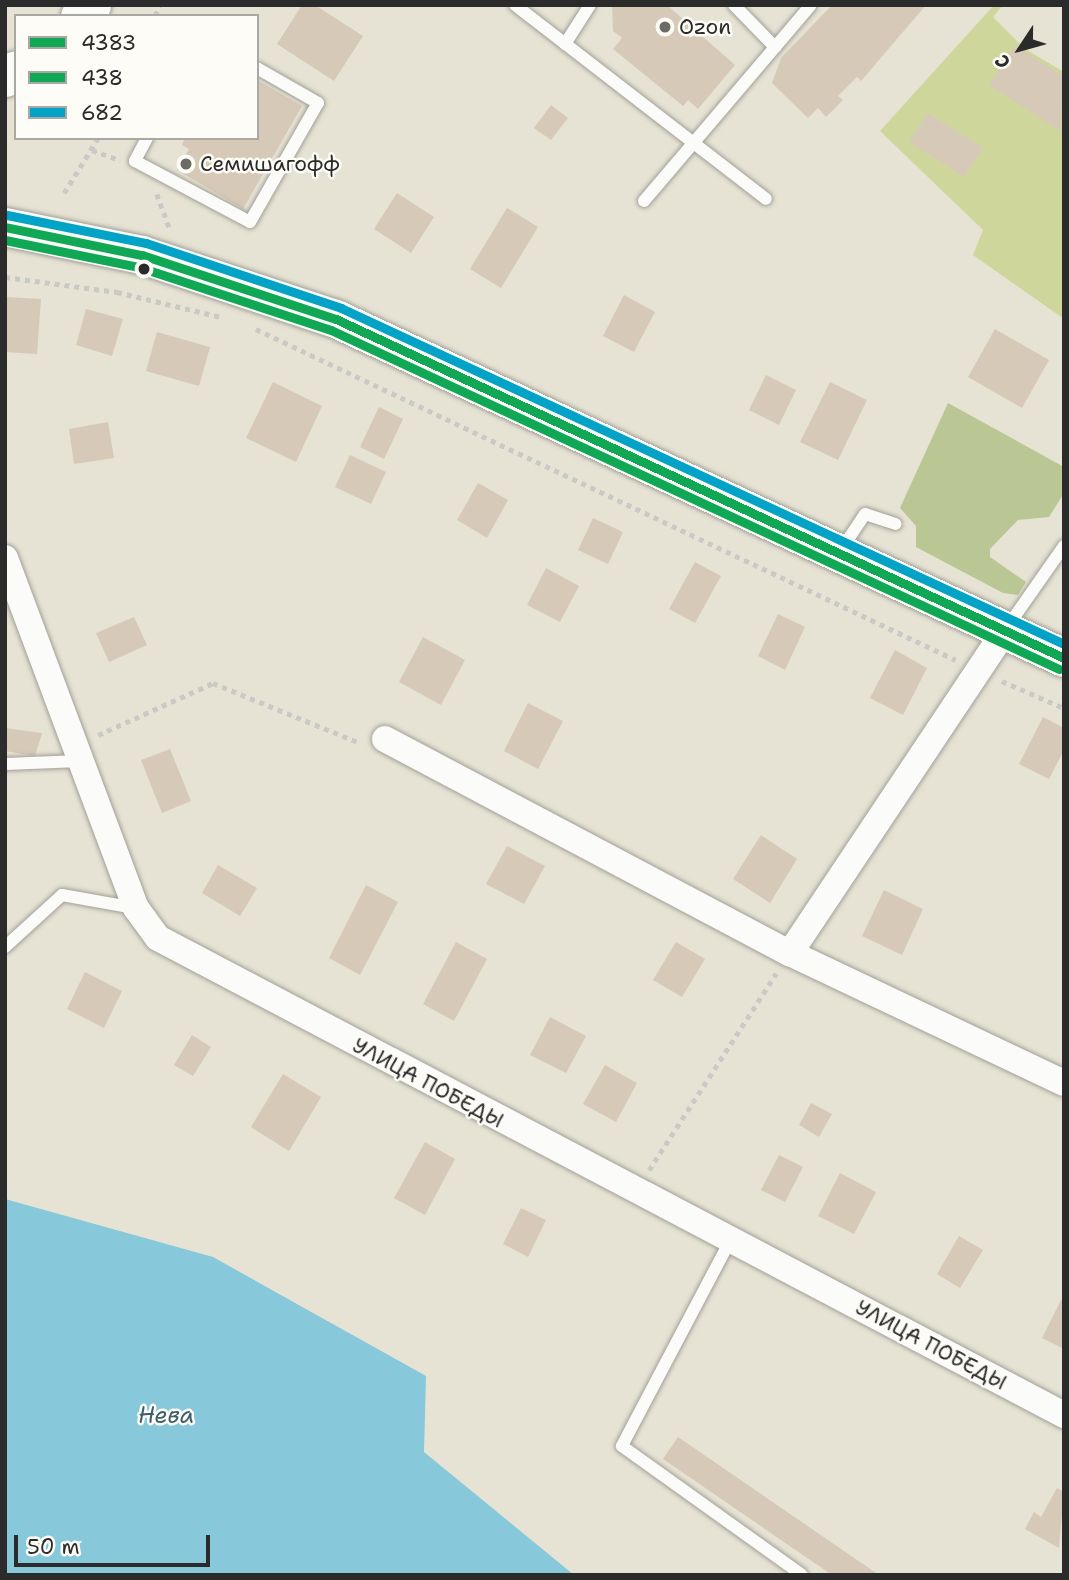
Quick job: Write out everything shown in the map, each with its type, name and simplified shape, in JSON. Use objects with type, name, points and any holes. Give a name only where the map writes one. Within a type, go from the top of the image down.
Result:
[{"type":"main road","points":[[5,227],[187,267],[337,319],[1064,659]]},
{"type":"street","name":"УЛИЦА ПОБЕДЫ","points":[[5,558],[136,908],[158,938],[189,959],[635,1192],[732,1239],[1064,1415]]},
{"type":"street","points":[[790,953],[1004,632]]},
{"type":"street","points":[[385,739],[790,953],[1064,1083]]},
{"type":"lane","points":[[515,5],[766,199]]},
{"type":"lane","points":[[565,44],[590,5]]},
{"type":"lane","points":[[734,5],[775,47]]},
{"type":"lane","points":[[643,201],[811,5]]},
{"type":"lane","points":[[146,140],[140,164],[250,222],[318,103],[259,69]]},
{"type":"lane","points":[[839,554],[866,514],[895,524]]},
{"type":"lane","points":[[1004,632],[1064,546]]},
{"type":"lane","points":[[5,764],[77,753]]},
{"type":"lane","points":[[5,947],[62,895],[136,908]]},
{"type":"lane","points":[[732,1239],[622,1447],[802,1575]]},
{"type":"path","points":[[64,194],[97,140]]},
{"type":"path","points":[[92,150],[111,160],[140,164],[187,267]]},
{"type":"path","points":[[5,277],[117,292],[228,319]]},
{"type":"path","points":[[242,322],[979,671],[1064,708]]},
{"type":"path","points":[[77,753],[213,683],[362,744],[385,739]]},
{"type":"path","points":[[635,1192],[790,953]]},
{"type":"green space","points":[[994,5],[1003,5],[993,17],[1025,49],[1064,72],[1064,319],[973,255],[983,230],[880,131]]},
{"type":"green space","points":[[948,403],[1064,467],[1064,493],[1049,517],[1018,520],[990,549],[990,557],[1026,582],[1018,595],[1003,593],[916,547],[916,526],[900,508]]},
{"type":"water","name":"Нева","points":[[5,1199],[213,1257],[426,1376],[424,1452],[574,1575],[5,1575]]},
{"type":"building","points":[[302,5],[315,5],[363,36],[334,81],[277,44]]},
{"type":"building","points":[[612,5],[667,5],[735,65],[698,109],[688,100],[683,106],[613,49],[622,38],[613,31]]},
{"type":"building","points":[[832,5],[926,5],[861,81],[857,77],[838,96],[843,100],[826,117],[818,108],[808,118],[772,83],[781,58]]},
{"type":"building","points":[[1015,45],[1064,77],[1060,131],[989,85]]},
{"type":"building","points":[[259,81],[302,106],[243,209],[177,170],[189,149],[182,145],[184,140],[259,140]]},
{"type":"building","points":[[551,105],[568,118],[551,140],[534,128]]},
{"type":"building","points":[[928,113],[983,148],[964,177],[909,142]]},
{"type":"building","points":[[397,193],[434,217],[411,253],[374,229]]},
{"type":"building","points":[[507,208],[538,227],[501,288],[470,269]]},
{"type":"building","points":[[624,295],[655,312],[634,352],[603,336]]},
{"type":"building","points":[[7,297],[41,299],[37,354],[5,352]]},
{"type":"building","points":[[86,309],[123,319],[112,356],[76,345]]},
{"type":"building","points":[[995,329],[1049,360],[1022,408],[968,377]]},
{"type":"building","points":[[157,332],[210,347],[199,386],[146,371]]},
{"type":"building","points":[[766,375],[796,390],[779,425],[749,410]]},
{"type":"building","points":[[273,382],[322,406],[296,462],[246,438]]},
{"type":"building","points":[[830,382],[867,400],[838,460],[800,442]]},
{"type":"building","points":[[379,407],[403,419],[384,459],[360,447]]},
{"type":"building","points":[[108,422],[114,458],[74,464],[69,429]]},
{"type":"building","points":[[350,455],[386,472],[371,504],[335,487]]},
{"type":"building","points":[[478,483],[508,500],[487,538],[457,520]]},
{"type":"building","points":[[593,518],[623,532],[608,564],[578,550]]},
{"type":"building","points":[[695,562],[721,576],[695,623],[669,609]]},
{"type":"building","points":[[546,568],[579,586],[560,622],[527,605]]},
{"type":"building","points":[[778,614],[805,627],[785,670],[758,656]]},
{"type":"building","points":[[134,617],[147,645],[109,662],[96,633]]},
{"type":"building","points":[[423,637],[465,660],[441,705],[399,682]]},
{"type":"building","points":[[895,650],[927,668],[903,715],[870,698]]},
{"type":"building","points":[[528,703],[563,721],[538,769],[504,751]]},
{"type":"building","points":[[1043,717],[1064,728],[1064,750],[1049,779],[1019,764]]},
{"type":"building","points":[[5,728],[42,733],[35,756],[5,751]]},
{"type":"building","points":[[170,749],[191,801],[162,813],[141,760]]},
{"type":"building","points":[[761,835],[797,859],[770,903],[733,879]]},
{"type":"building","points":[[507,846],[545,866],[524,904],[486,884]]},
{"type":"building","points":[[218,865],[257,888],[240,916],[202,893]]},
{"type":"building","points":[[366,885],[398,902],[360,975],[329,958]]},
{"type":"building","points":[[884,890],[923,909],[902,955],[862,936]]},
{"type":"building","points":[[456,942],[487,959],[454,1021],[423,1004]]},
{"type":"building","points":[[676,942],[705,959],[682,997],[653,980]]},
{"type":"building","points":[[85,972],[122,991],[104,1028],[67,1009]]},
{"type":"building","points":[[550,1017],[586,1036],[566,1073],[530,1055]]},
{"type":"building","points":[[192,1035],[211,1047],[193,1076],[174,1065]]},
{"type":"building","points":[[605,1065],[637,1083],[616,1122],[583,1104]]},
{"type":"building","points":[[283,1074],[321,1097],[289,1151],[251,1127]]},
{"type":"building","points":[[811,1103],[832,1114],[819,1137],[799,1125]]},
{"type":"building","points":[[425,1142],[455,1159],[425,1215],[394,1198]]},
{"type":"building","points":[[779,1155],[803,1167],[785,1202],[761,1190]]},
{"type":"building","points":[[840,1173],[876,1192],[854,1234],[818,1216]]},
{"type":"building","points":[[521,1208],[546,1220],[528,1257],[503,1244]]},
{"type":"building","points":[[959,1236],[983,1250],[960,1288],[937,1274]]},
{"type":"building","points":[[1061,1300],[1064,1302],[1064,1349],[1042,1338]]},
{"type":"building","points":[[678,1437],[879,1575],[832,1575],[663,1459]]},
{"type":"building","points":[[1057,1488],[1064,1492],[1059,1548],[1025,1529],[1034,1512],[1041,1517]]},
{"type":"transit line","name":"682","points":[[7,215],[146,243],[341,308],[1064,644]]},
{"type":"transit line","name":"438З","points":[[5,227],[142,255],[336,319],[1064,658]]},
{"type":"transit line","name":"438","points":[[5,240],[139,267],[331,330],[1059,669]]},
{"type":"place","name":"Ozon","points":[[665,27]]},
{"type":"place","name":"Семишагофф","points":[[186,164]]}]
